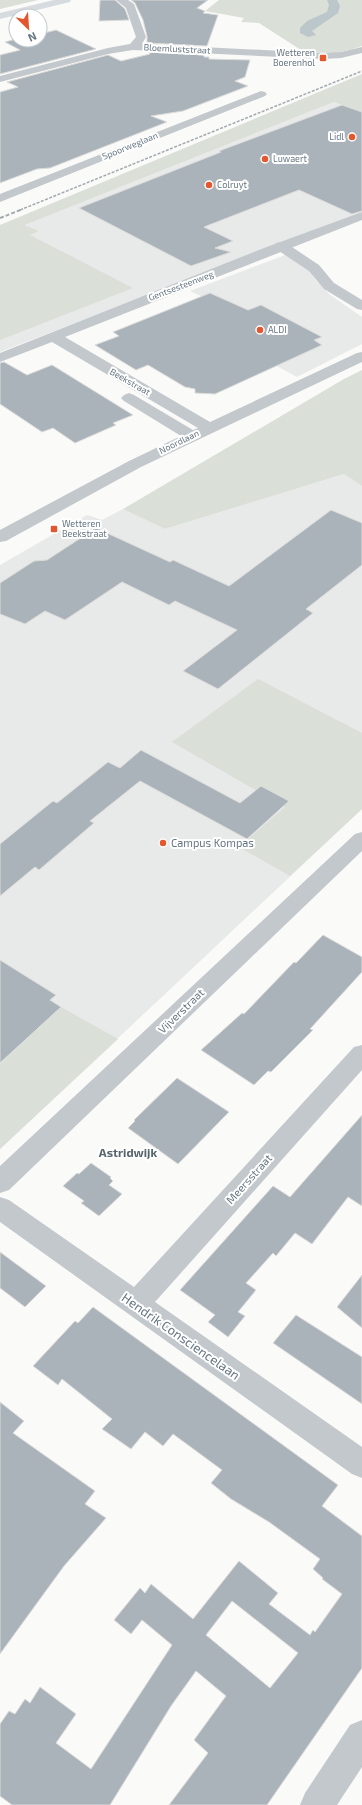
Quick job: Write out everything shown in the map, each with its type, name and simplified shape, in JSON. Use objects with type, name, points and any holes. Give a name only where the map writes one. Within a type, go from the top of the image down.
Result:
[{"type":"main road","points":[[0,16],[66,0]]},
{"type":"street","points":[[121,0],[130,6],[141,37],[133,47]]},
{"type":"street","name":"Bloemluststraat","points":[[0,79],[108,51],[133,47],[324,56],[360,51]]},
{"type":"street","name":"Spoorweglaan","points":[[0,198],[261,94]]},
{"type":"street","name":"Gentsesteenweg","points":[[0,358],[282,246],[362,216]]},
{"type":"street","points":[[282,246],[314,268],[329,286],[362,306]]},
{"type":"street","name":"Beekstraat","points":[[45,339],[209,428]]},
{"type":"street","name":"Beekstraat","points":[[45,339],[192,436]]},
{"type":"street","name":"Noordlaan","points":[[0,537],[135,464],[362,356]]},
{"type":"street","name":"Vijverstraat","points":[[0,1182],[362,839]]},
{"type":"street","name":"Meersstraat","points":[[136,1304],[362,1054]]},
{"type":"street","name":"Hendrik Consciencelaan","points":[[0,1208],[362,1464]]},
{"type":"street","points":[[317,1805],[362,1737]]},
{"type":"shaded area","points":[[0,0],[38,0],[0,9]]},
{"type":"shaded area","points":[[219,0],[362,0],[362,46],[334,53],[304,52],[259,23],[241,22],[244,18],[205,11]]},
{"type":"shaded area","points":[[327,0],[337,0],[340,6],[338,13],[312,31],[316,35],[308,37],[300,33],[300,28],[307,21],[327,12],[329,5]]},
{"type":"shaded area","points":[[362,74],[362,112],[334,102],[25,225],[39,231],[30,235],[133,288],[0,340],[0,225]]},
{"type":"shaded area","points":[[334,102],[362,112],[362,212],[0,352],[0,246],[39,231],[25,225]]},
{"type":"shaded area","points":[[288,254],[307,267],[315,279],[329,294],[362,317],[362,344],[297,377],[226,338],[238,314],[190,291]]},
{"type":"shaded area","points":[[362,370],[362,486],[344,474],[165,529],[123,509],[344,379]]},
{"type":"shaded area","name":"Campus Kompas","points":[[344,474],[362,486],[362,809],[0,1149],[0,565],[87,515],[102,520],[123,509],[165,529]]},
{"type":"shaded area","points":[[258,679],[362,733],[362,809],[290,876],[239,847],[285,807],[172,742]]},
{"type":"shaded area","points":[[61,1007],[118,1039],[0,1149],[0,1064]]},
{"type":"building","points":[[100,0],[115,0],[125,9],[129,20],[99,21]]},
{"type":"building","points":[[131,0],[208,0],[197,8],[205,11],[203,13],[218,15],[207,46],[147,43],[143,20],[135,3]]},
{"type":"building","points":[[56,30],[96,49],[0,74],[0,55],[20,50],[16,48],[48,48],[48,32]]},
{"type":"building","points":[[149,52],[204,55],[204,57],[209,57],[209,59],[250,60],[245,77],[235,81],[248,86],[183,111],[151,116],[167,122],[50,168],[37,169],[0,183],[0,92],[18,87],[7,82],[108,55],[121,61],[150,54]]},
{"type":"building","points":[[342,105],[362,112],[362,211],[352,214],[299,190],[204,227],[233,241],[215,248],[231,252],[191,266],[79,208],[221,152],[219,151]]},
{"type":"building","points":[[210,293],[248,310],[261,305],[322,337],[314,340],[322,345],[215,394],[195,393],[195,389],[185,387],[148,365],[136,370],[95,345],[119,336],[113,332]]},
{"type":"building","points":[[4,362],[27,375],[52,365],[133,415],[113,423],[116,425],[75,443],[53,428],[42,432],[0,404],[0,363]]},
{"type":"building","points":[[331,510],[362,523],[362,565],[306,609],[313,613],[218,689],[183,671],[237,630],[175,601],[169,605],[122,582],[65,620],[45,611],[25,624],[0,614],[0,583],[34,561],[47,560],[96,528],[170,562],[173,560],[229,586]]},
{"type":"building","points":[[141,750],[240,803],[261,786],[289,801],[247,839],[140,781],[90,821],[94,823],[39,870],[35,867],[0,896],[0,844],[53,801],[57,803],[108,762],[120,768]]},
{"type":"building","points":[[323,935],[362,957],[362,972],[310,1029],[313,1030],[271,1072],[268,1071],[254,1085],[201,1050],[242,1013],[244,1014],[294,962],[296,963]]},
{"type":"building","points":[[0,960],[56,995],[50,1000],[61,1007],[0,1063]]},
{"type":"building","points":[[177,1078],[229,1112],[178,1164],[128,1128],[135,1121],[134,1120]]},
{"type":"building","points":[[362,1115],[362,1206],[348,1197],[312,1244],[295,1233],[276,1256],[273,1253],[246,1283],[256,1290],[238,1312],[245,1316],[228,1337],[208,1322],[215,1315],[180,1290],[273,1186],[290,1197]]},
{"type":"building","points":[[91,1163],[111,1177],[110,1178],[113,1181],[109,1185],[122,1194],[99,1216],[81,1203],[84,1201],[63,1186]]},
{"type":"building","points":[[0,1252],[46,1286],[25,1307],[0,1288]]},
{"type":"building","points":[[362,1275],[362,1328],[337,1307]]},
{"type":"building","points":[[93,1307],[338,1485],[322,1506],[362,1536],[362,1668],[267,1805],[169,1805],[208,1753],[194,1740],[226,1696],[196,1671],[171,1706],[110,1805],[12,1805],[0,1796],[0,1724],[9,1711],[15,1714],[25,1699],[30,1703],[40,1687],[76,1714],[56,1743],[91,1769],[172,1645],[142,1620],[131,1634],[114,1620],[140,1588],[145,1593],[151,1584],[193,1619],[239,1561],[278,1593],[269,1604],[310,1635],[313,1630],[315,1632],[342,1594],[322,1579],[323,1578],[313,1569],[320,1559],[269,1522],[231,1499],[211,1483],[222,1470],[173,1434],[163,1446],[145,1432],[131,1449],[102,1429],[112,1419],[62,1379],[58,1385],[33,1366],[75,1321],[78,1323]],"holes":[[[232,1601],[298,1653],[270,1688],[206,1635]]]},
{"type":"building","points":[[296,1315],[362,1357],[362,1404],[273,1343]]},
{"type":"building","points":[[0,1402],[24,1421],[13,1433],[95,1491],[85,1504],[106,1518],[64,1566],[0,1654]]},
{"type":"railway","points":[[20,210],[362,71]]},
{"type":"railway","points":[[0,218],[23,209]]},
{"type":"place","name":"Wetteren Boerenhol","points":[[323,58]]},
{"type":"place","name":"Lidl","points":[[352,137]]},
{"type":"place","name":"Luwaert","points":[[265,159]]},
{"type":"place","name":"Colruyt","points":[[209,185]]},
{"type":"place","name":"ALDI","points":[[260,330]]},
{"type":"place","name":"Wetteren Beekstraat","points":[[54,529]]},
{"type":"place","name":"Campus Kompas","points":[[163,843]]},
{"type":"district","name":"Astridwijk","points":[[128,1153]]}]
